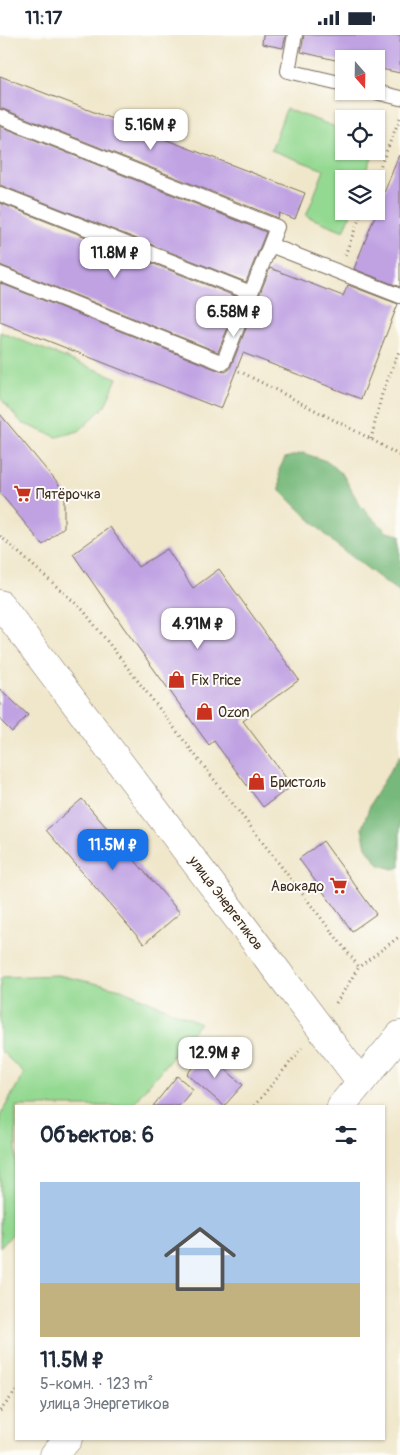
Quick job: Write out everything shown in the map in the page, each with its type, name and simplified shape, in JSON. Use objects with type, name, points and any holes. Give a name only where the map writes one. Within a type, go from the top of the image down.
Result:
[{"type":"street","name":"улица Энергетиков","points":[[0,604],[361,1082]]},
{"type":"street","points":[[342,1105],[400,1035]]},
{"type":"street","points":[[54,1455],[67,1440]]},
{"type":"lane","points":[[295,35],[288,71],[335,82]]},
{"type":"lane","points":[[385,94],[400,98]]},
{"type":"lane","points":[[0,117],[278,227],[223,363],[0,274]]},
{"type":"lane","points":[[0,194],[251,293]]},
{"type":"lane","points":[[270,245],[400,296]]},
{"type":"path","points":[[379,170],[400,118]]},
{"type":"path","points":[[338,272],[358,220]]},
{"type":"path","points":[[371,439],[382,393],[400,349]]},
{"type":"path","points":[[223,363],[371,439],[400,456]]},
{"type":"path","points":[[0,536],[83,610],[359,967]]},
{"type":"path","points":[[0,1411],[15,1392]]},
{"type":"green space","points":[[286,109],[335,127],[335,160],[371,160],[367,170],[335,170],[335,220],[348,220],[344,231],[306,216],[324,170],[271,150]]},
{"type":"green space","points":[[0,332],[117,378],[105,406],[79,431],[57,437],[22,423],[0,398]]},
{"type":"green space","points":[[303,453],[329,462],[343,475],[360,505],[387,532],[400,535],[400,593],[334,543],[280,490],[279,470],[285,458]]},
{"type":"green space","points":[[400,755],[400,867],[394,869],[379,865],[366,847],[362,828],[372,800]]},
{"type":"green space","points":[[58,975],[121,989],[200,1023],[132,1105],[15,1105],[15,1231],[0,1248],[0,1116],[24,1073],[0,1050],[0,979],[2,977]]},
{"type":"building","points":[[263,35],[286,35],[283,48],[262,44]]},
{"type":"building","points":[[304,35],[400,35],[400,73],[385,70],[385,50],[335,50],[335,60],[301,52]]},
{"type":"building","points":[[0,76],[305,193],[295,219],[279,213],[278,218],[0,108]]},
{"type":"building","points":[[0,126],[266,232],[246,282],[0,185]]},
{"type":"building","points":[[400,155],[400,287],[354,269],[373,220],[385,220],[385,190]]},
{"type":"building","points":[[0,203],[240,298],[218,352],[0,265]]},
{"type":"building","points":[[270,268],[343,296],[348,285],[398,304],[361,399],[243,353],[221,409],[0,322],[0,283],[225,372],[231,366]]},
{"type":"building","points":[[0,414],[64,491],[64,527],[43,545],[0,493]]},
{"type":"building","points":[[110,527],[138,567],[167,549],[193,588],[219,569],[299,680],[243,721],[292,786],[263,807],[214,741],[209,745],[73,554]]},
{"type":"building","points":[[0,689],[28,715],[12,732],[0,720]]},
{"type":"building","points":[[82,799],[180,913],[144,944],[46,830]]},
{"type":"building","name":"Авокадо","points":[[323,841],[376,914],[352,931],[299,859]]},
{"type":"building","points":[[206,1052],[243,1085],[223,1105],[187,1074]]},
{"type":"building","points":[[177,1076],[193,1089],[180,1105],[154,1105]]},
{"type":"place","name":"Пятёрочка","points":[[22,494]]},
{"type":"place","name":"Fix Price","points":[[177,680]]},
{"type":"place","name":"Ozon","points":[[204,712]]},
{"type":"place","name":"Бристоль","points":[[256,782]]},
{"type":"place","name":"Авокадо","points":[[338,886]]}]
